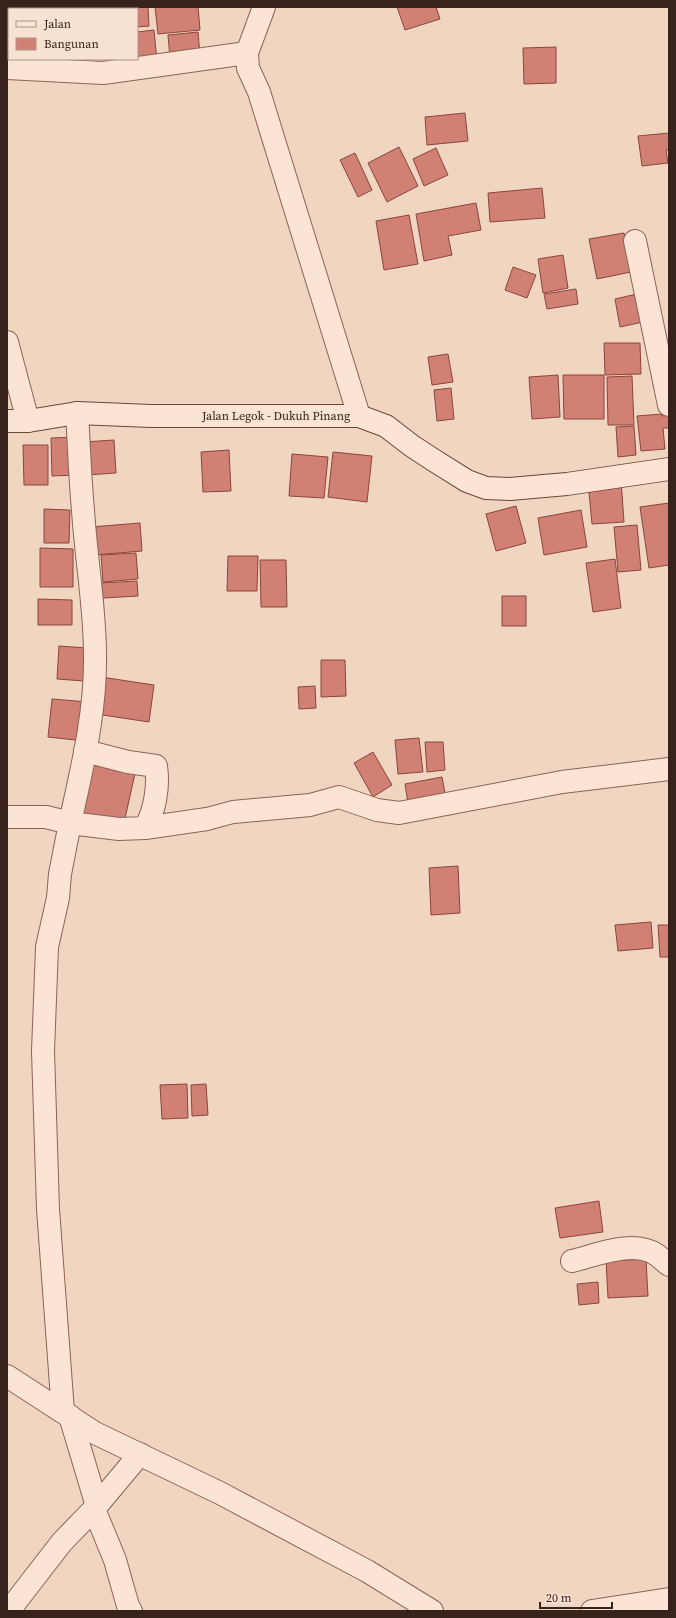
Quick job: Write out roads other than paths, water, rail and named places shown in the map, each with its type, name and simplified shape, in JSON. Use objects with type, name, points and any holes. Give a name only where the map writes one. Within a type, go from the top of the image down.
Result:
[{"type":"street","points":[[264,7],[247,53],[248,68],[259,92],[359,416]]},
{"type":"street","points":[[7,68],[103,73],[247,53]]},
{"type":"street","points":[[635,241],[669,405]]},
{"type":"street","points":[[7,342],[17,421]]},
{"type":"street","points":[[77,413],[82,511],[92,602],[96,656],[92,712],[60,874],[58,898],[47,947],[42,1051],[48,1209],[66,1414],[96,1508],[115,1560],[128,1606],[131,1611]]},
{"type":"street","name":"Jalan Legok - Dukuh Pinang","points":[[17,421],[77,413],[150,416],[359,416],[386,426],[412,446],[467,481],[486,488],[510,489],[567,484],[669,469]]},
{"type":"street","points":[[85,751],[128,762],[156,766],[158,778],[151,818],[145,828]]},
{"type":"street","points":[[7,818],[46,817],[70,823],[119,829],[145,828],[207,819],[233,812],[310,805],[339,797],[377,810],[399,813],[562,782],[669,769]]},
{"type":"street","points":[[572,1261],[626,1248],[648,1251],[657,1255],[669,1265]]},
{"type":"street","points":[[7,1376],[95,1433],[220,1493],[360,1568],[432,1611]]},
{"type":"street","points":[[11,1607],[62,1542],[96,1508],[140,1454]]},
{"type":"street","points":[[592,1611],[669,1598]]}]
